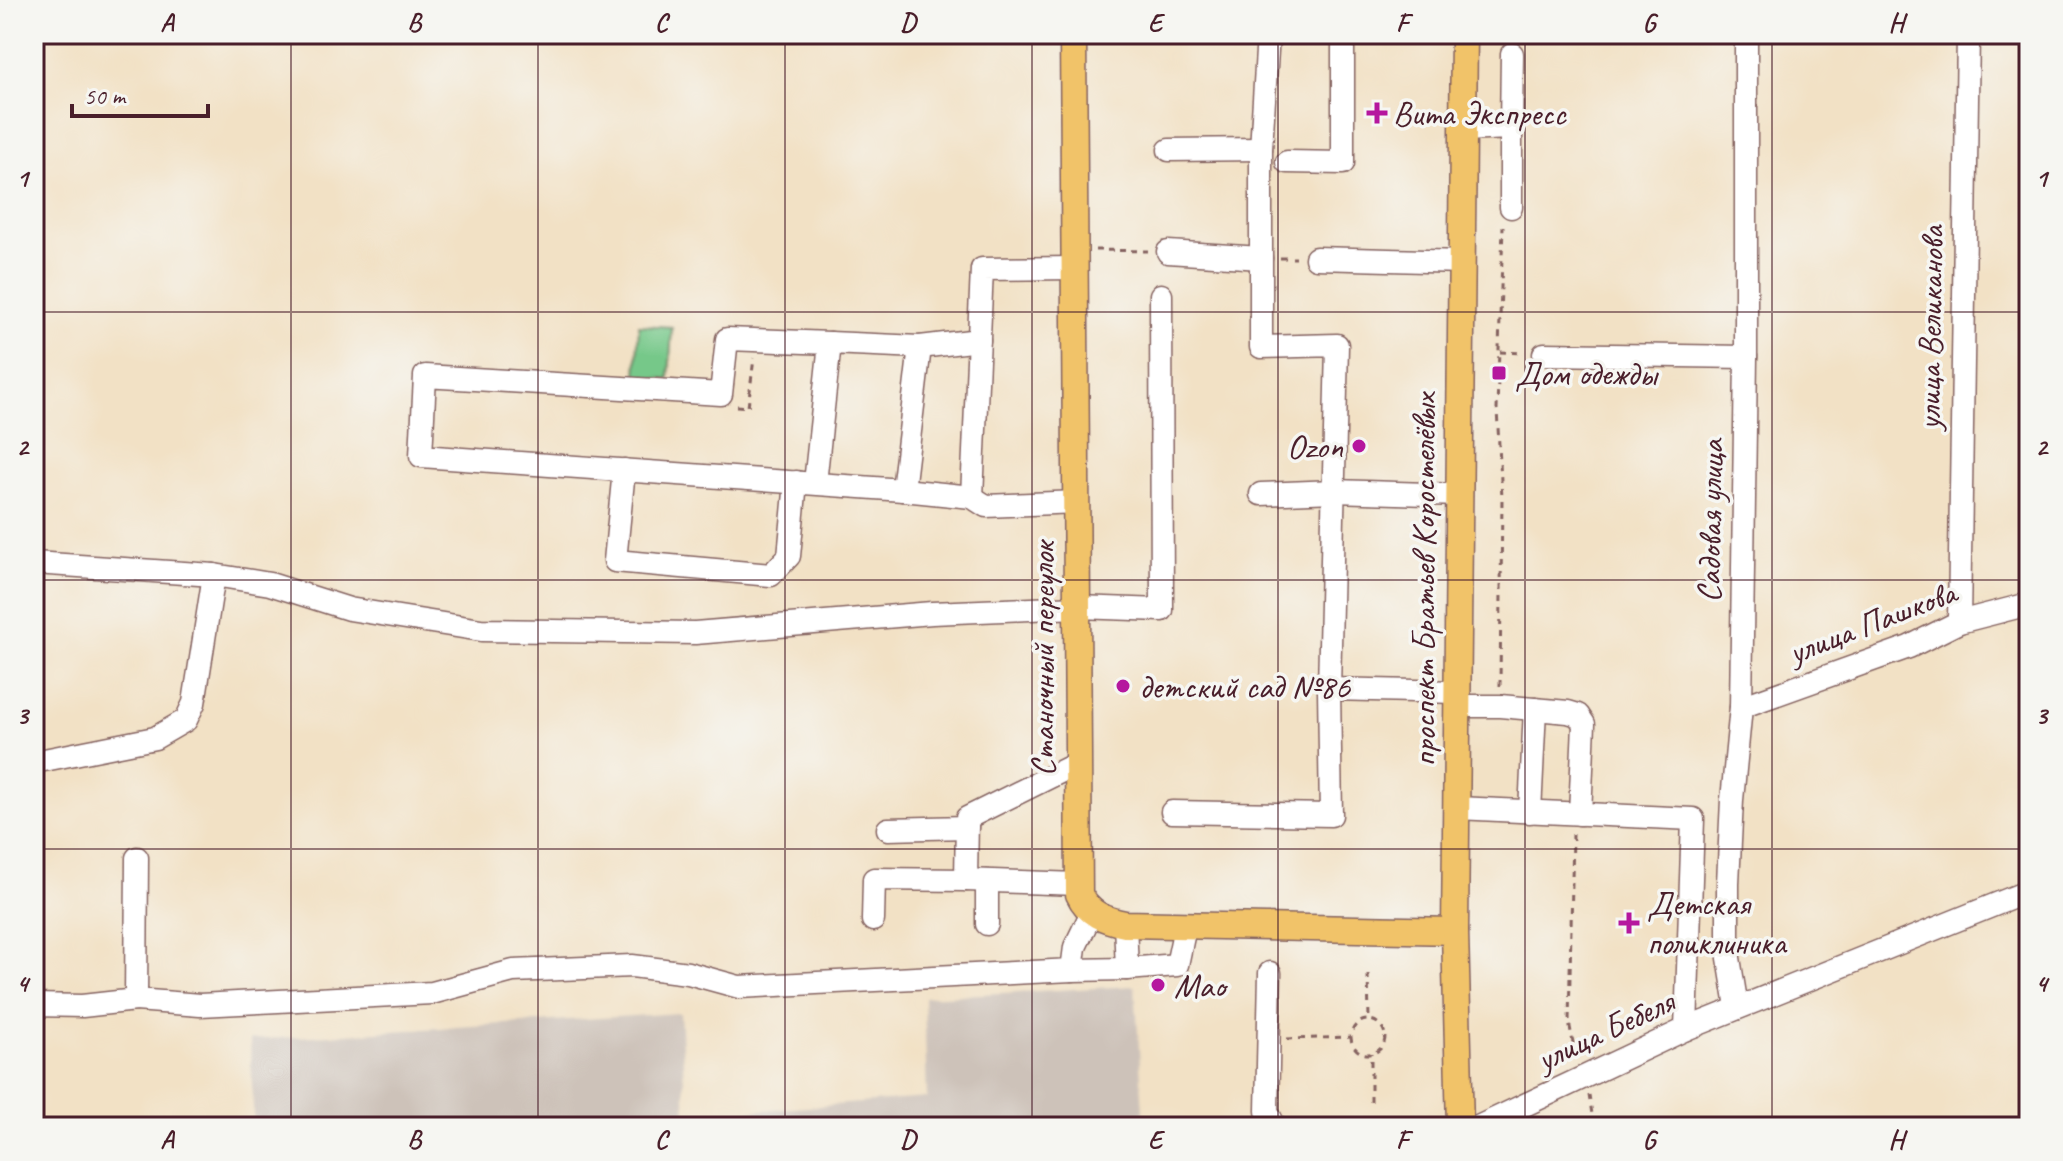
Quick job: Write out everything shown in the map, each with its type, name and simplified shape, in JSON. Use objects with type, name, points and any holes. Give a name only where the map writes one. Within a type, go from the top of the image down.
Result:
[{"type":"main road","name":"Станочный переулок","points":[[1073,34],[1078,884],[1084,905],[1092,912]]},
{"type":"main road","name":"проспект Братьев Коростелёвых","points":[[1460,1127],[1455,931],[1464,34]]},
{"type":"main road","points":[[1092,912],[1108,921],[1125,924],[1455,931]]},
{"type":"street","points":[[1172,812],[1331,815],[1329,689],[1337,345],[1261,347],[1261,149],[1268,34]]},
{"type":"street","points":[[1287,162],[1343,163],[1343,34]]},
{"type":"street","name":"Садовая улица","points":[[1737,1007],[1728,952],[1728,883],[1741,707],[1746,34]]},
{"type":"street","name":"улица Великанова","points":[[1959,622],[1968,34]]},
{"type":"street","points":[[1507,214],[1512,54]]},
{"type":"street","points":[[1463,130],[1511,128]]},
{"type":"street","points":[[1169,150],[1261,149]]},
{"type":"street","points":[[1168,252],[1261,258]]},
{"type":"street","points":[[1316,258],[1462,262]]},
{"type":"street","points":[[972,497],[982,269],[1074,259]]},
{"type":"street","points":[[34,563],[214,575],[270,584],[349,609],[481,630],[695,633],[932,613],[1078,607],[1162,610],[1161,295]]},
{"type":"street","points":[[979,340],[920,347],[727,339],[721,394],[425,376],[421,456],[903,490],[972,497],[986,506],[1077,502]]},
{"type":"street","points":[[624,470],[615,561],[771,575],[789,556],[806,483],[830,343]]},
{"type":"street","points":[[903,490],[920,347]]},
{"type":"street","points":[[1544,354],[1746,357]]},
{"type":"street","points":[[1261,494],[1334,491],[1459,495]]},
{"type":"street","points":[[34,762],[155,738],[186,720],[194,703],[214,575]]},
{"type":"street","name":"улица Пашкова","points":[[1741,707],[1909,647],[1959,622],[2029,604]]},
{"type":"street","points":[[1329,689],[1458,699],[1578,715],[1584,724],[1580,814]]},
{"type":"street","points":[[1530,812],[1535,709]]},
{"type":"street","points":[[987,924],[976,880],[967,818],[1078,763]]},
{"type":"street","points":[[1457,808],[1693,819],[1686,1029]]},
{"type":"street","points":[[888,829],[967,827]]},
{"type":"street","points":[[136,1000],[137,858]]},
{"type":"street","points":[[873,920],[874,879],[1078,884]]},
{"type":"street","name":"улица Бебеля","points":[[1478,1127],[1737,1007],[2029,891]]},
{"type":"street","points":[[1072,970],[1075,947],[1092,912]]},
{"type":"street","points":[[1125,924],[1127,969]]},
{"type":"street","points":[[34,1005],[82,1006],[136,1000],[200,1005],[432,993],[513,971],[632,966],[688,973],[739,987],[1127,969],[1177,965],[1185,927]]},
{"type":"street","points":[[1270,973],[1267,1111],[1275,1127]]},
{"type":"path","points":[[1500,706],[1502,498],[1497,410],[1507,214]]},
{"type":"path","points":[[1074,259],[1168,252]]},
{"type":"path","points":[[1261,258],[1316,258]]},
{"type":"path","points":[[721,394],[719,405],[748,407],[755,349]]},
{"type":"path","points":[[1500,352],[1544,354]]},
{"type":"path","points":[[1580,814],[1573,826],[1569,1022],[1594,1127]]},
{"type":"path","points":[[1368,974],[1369,1019]]},
{"type":"path","points":[[1369,1019],[1377,1022],[1385,1035],[1379,1050],[1363,1053],[1356,1049],[1351,1037],[1355,1026],[1369,1019]]},
{"type":"path","points":[[1269,1039],[1351,1037]]},
{"type":"path","points":[[1371,1053],[1371,1102]]},
{"type":"shaded area","points":[[1135,986],[1144,1127],[254,1127],[250,1040],[680,1013],[686,1116],[927,1098],[924,997]]},
{"type":"green space","points":[[639,325],[672,327],[669,379],[636,377]]},
{"type":"place","name":"Вита Экспресс","points":[[1377,113]]},
{"type":"place","name":"Дом одежды","points":[[1499,373]]},
{"type":"place","name":"Ozon","points":[[1359,446]]},
{"type":"place","name":"детский сад №86","points":[[1123,686]]},
{"type":"place","name":"Детская поликлиника","points":[[1629,923]]},
{"type":"place","name":"Мао","points":[[1158,985]]}]
